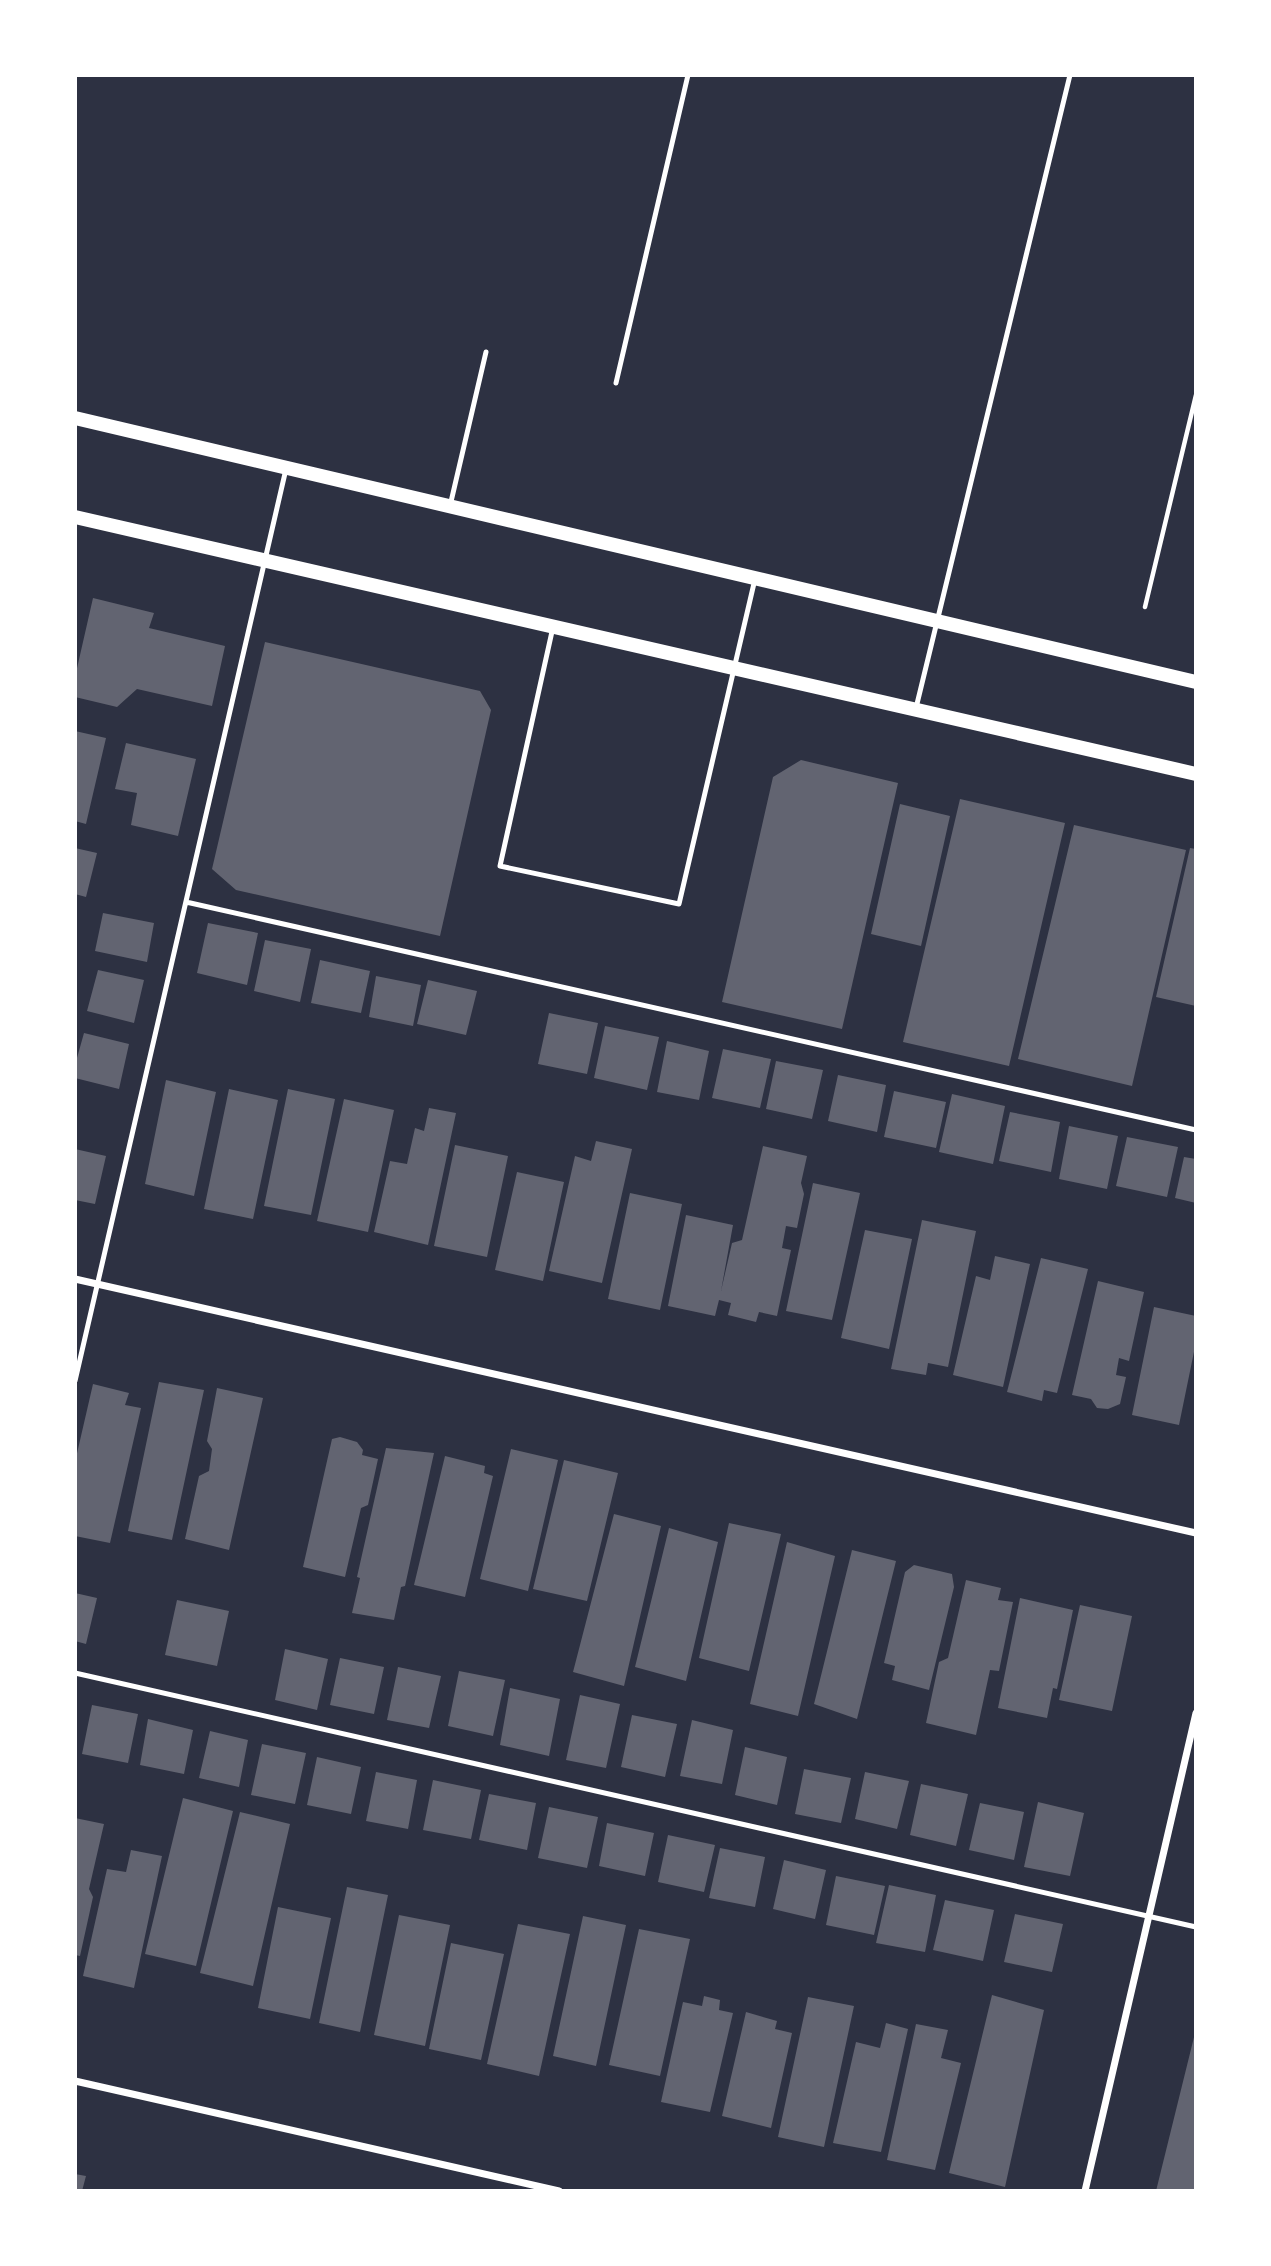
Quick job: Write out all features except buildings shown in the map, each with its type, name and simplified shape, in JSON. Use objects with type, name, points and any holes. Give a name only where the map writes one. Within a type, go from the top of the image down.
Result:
[{"type":"main road","points":[[75,418],[1196,682]]},
{"type":"main road","points":[[75,517],[1196,774]]},
{"type":"street","points":[[75,1279],[1196,1533]]},
{"type":"street","points":[[1086,2191],[1196,1713]]},
{"type":"street","points":[[75,2081],[559,2191]]},
{"type":"lane","points":[[616,383],[688,75]]},
{"type":"lane","points":[[915,709],[1070,75]]},
{"type":"lane","points":[[450,507],[486,352]]},
{"type":"lane","points":[[75,1381],[286,469]]},
{"type":"lane","points":[[553,627],[499,866],[679,905],[755,579]]},
{"type":"lane","points":[[186,902],[1196,1130]]},
{"type":"lane","points":[[75,1672],[1196,1927]]},
{"type":"path","points":[[1145,607],[1196,395]]}]
